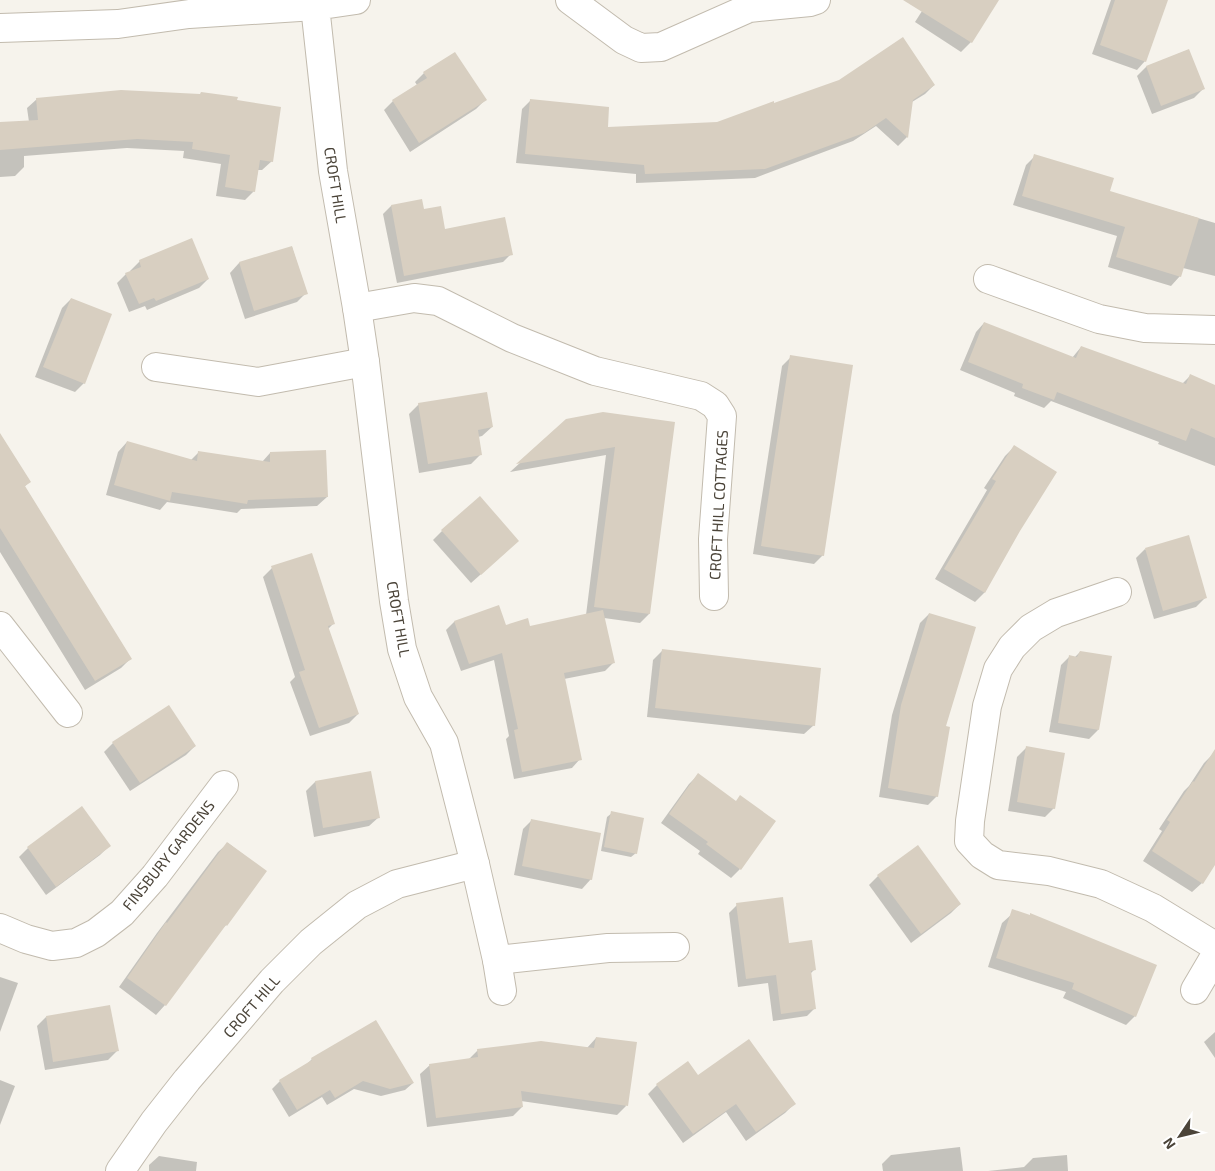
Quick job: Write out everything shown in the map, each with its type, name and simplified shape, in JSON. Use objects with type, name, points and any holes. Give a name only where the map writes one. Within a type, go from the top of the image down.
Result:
[{"type":"street","points":[[0,28],[118,24],[190,14],[315,6],[356,0]]},
{"type":"street","points":[[570,0],[624,40],[641,48],[661,47],[749,8],[816,0]]},
{"type":"street","name":"CROFT HILL","points":[[315,6],[333,172],[365,362],[402,648],[418,697],[444,743],[475,864],[497,960],[502,991]]},
{"type":"street","points":[[988,279],[1099,319],[1145,328],[1215,330]]},
{"type":"street","name":"CROFT HILL COTTAGES","points":[[357,308],[414,298],[438,300],[512,338],[595,370],[701,396],[715,405],[722,416],[713,539],[714,596]]},
{"type":"street","points":[[156,367],[258,382],[365,362]]},
{"type":"street","points":[[1117,592],[1056,613],[1031,628],[1012,647],[998,669],[987,706],[970,821],[970,841],[982,855],[998,865],[1049,871],[1101,884],[1153,908],[1215,946]]},
{"type":"street","points":[[0,626],[68,713]]},
{"type":"street","name":"FINSBURY GARDENS","points":[[0,928],[26,939],[52,946],[76,943],[96,933],[122,913],[156,876],[224,785]]},
{"type":"street","name":"CROFT HILL","points":[[120,1171],[154,1122],[187,1080],[272,981],[311,942],[357,905],[397,884],[475,864]]},
{"type":"street","points":[[497,960],[608,948],[675,947]]},
{"type":"street","points":[[1195,990],[1215,956]]},
{"type":"building","points":[[903,0],[999,0],[972,43]]},
{"type":"building","points":[[1115,0],[1168,0],[1146,62],[1100,45]]},
{"type":"building","points":[[903,37],[935,85],[913,100],[908,138],[886,118],[864,133],[765,169],[645,174],[644,165],[525,154],[530,99],[609,107],[608,127],[717,122],[839,80]]},
{"type":"building","points":[[1189,49],[1205,89],[1161,106],[1146,66]]},
{"type":"building","points":[[455,52],[487,100],[419,143],[392,100],[427,78],[423,72]]},
{"type":"building","points":[[121,90],[200,94],[201,92],[238,97],[237,100],[281,107],[273,162],[260,160],[255,192],[225,187],[230,155],[192,149],[193,142],[137,139],[0,150],[0,122],[38,120],[36,98]]},
{"type":"building","points":[[1034,154],[1114,178],[1110,191],[1199,218],[1181,277],[1116,257],[1125,227],[1022,196]]},
{"type":"building","points":[[422,199],[424,209],[441,206],[445,229],[505,217],[513,255],[404,276],[391,205]]},
{"type":"building","points":[[192,238],[209,279],[156,301],[154,298],[139,304],[125,273],[141,267],[139,260]]},
{"type":"building","points":[[292,246],[308,294],[254,311],[239,262]]},
{"type":"building","points":[[71,298],[112,314],[85,384],[43,367]]},
{"type":"building","points":[[984,322],[1076,358],[1081,346],[1186,384],[1190,374],[1215,385],[1215,438],[1191,428],[1186,441],[1057,392],[1054,400],[1022,388],[1023,384],[968,362]]},
{"type":"building","points":[[790,355],[853,365],[824,556],[761,546]]},
{"type":"building","points":[[487,392],[493,427],[478,430],[482,455],[428,464],[418,403]]},
{"type":"building","points":[[603,412],[675,422],[650,614],[594,607],[615,447],[516,464],[566,419]]},
{"type":"building","points":[[0,433],[31,482],[25,486],[132,659],[95,681],[0,528]]},
{"type":"building","points":[[127,441],[197,461],[198,451],[270,462],[270,452],[326,450],[328,497],[248,500],[247,504],[172,492],[170,501],[114,485]]},
{"type":"building","points":[[1014,445],[1057,472],[1020,531],[985,593],[944,569],[996,481],[992,479]]},
{"type":"building","points":[[480,496],[519,541],[481,575],[441,530]]},
{"type":"building","points":[[1189,535],[1207,598],[1163,611],[1145,548]]},
{"type":"building","points":[[312,553],[335,624],[328,626],[359,714],[319,728],[299,672],[305,670],[271,566]]},
{"type":"building","points":[[499,605],[506,625],[528,618],[530,626],[603,610],[615,663],[564,673],[582,760],[522,772],[514,730],[518,729],[502,653],[469,664],[454,621]]},
{"type":"building","points":[[929,613],[976,627],[946,726],[950,727],[938,797],[888,788],[901,705]]},
{"type":"building","points":[[662,649],[821,668],[815,726],[655,708]]},
{"type":"building","points":[[1080,651],[1112,656],[1099,730],[1058,723],[1069,655],[1077,657]]},
{"type":"building","points":[[169,705],[196,746],[140,783],[112,742]]},
{"type":"building","points":[[1026,746],[1065,753],[1055,809],[1017,802]]},
{"type":"building","points":[[1215,749],[1215,865],[1203,884],[1152,851],[1170,822],[1167,820]]},
{"type":"building","points":[[371,771],[380,818],[323,828],[315,781]]},
{"type":"building","points":[[698,773],[736,801],[740,795],[776,821],[741,870],[706,844],[708,842],[669,814]]},
{"type":"building","points":[[82,806],[111,846],[56,887],[27,847]]},
{"type":"building","points":[[611,811],[644,818],[637,854],[604,847]]},
{"type":"building","points":[[531,819],[601,833],[592,880],[522,866]]},
{"type":"building","points":[[227,842],[267,871],[166,1006],[127,978],[166,922]]},
{"type":"building","points":[[918,845],[961,904],[921,934],[877,875]]},
{"type":"building","points":[[783,897],[789,943],[812,940],[816,970],[811,971],[816,1009],[781,1014],[776,975],[746,979],[736,903]]},
{"type":"building","points":[[1012,909],[1030,915],[1030,913],[1157,965],[1136,1017],[1072,989],[1074,983],[996,958]]},
{"type":"building","points":[[110,1005],[119,1051],[53,1062],[46,1016]]},
{"type":"building","points":[[376,1020],[414,1083],[390,1089],[363,1081],[335,1098],[330,1090],[297,1110],[279,1080],[312,1060],[311,1058]]},
{"type":"building","points":[[596,1037],[637,1042],[628,1106],[521,1091],[523,1107],[436,1118],[429,1064],[478,1057],[477,1049],[541,1041],[594,1048]]},
{"type":"building","points":[[749,1039],[796,1104],[756,1132],[736,1104],[693,1134],[656,1084],[688,1061],[698,1075]]}]
